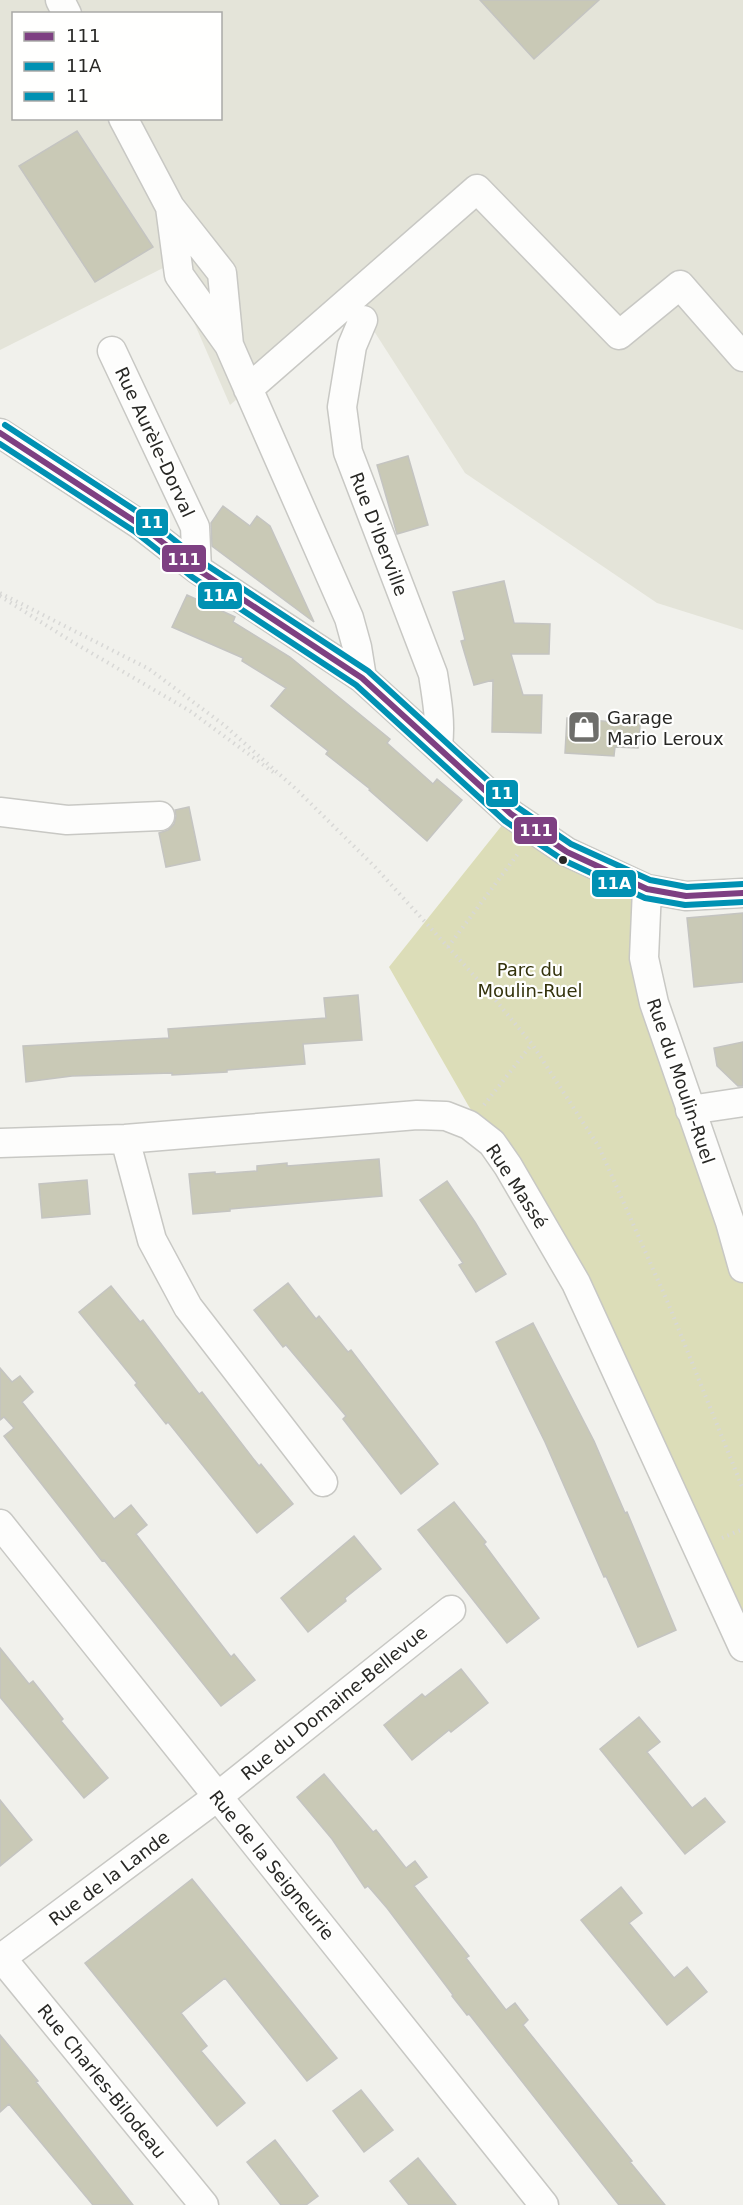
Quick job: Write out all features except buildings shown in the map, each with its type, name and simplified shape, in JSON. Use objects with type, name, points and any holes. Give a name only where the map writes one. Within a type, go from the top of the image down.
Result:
[{"type":"street","points":[[124,120],[170,207],[179,275],[230,345],[349,618],[362,678]]},
{"type":"street","points":[[248,389],[477,189],[619,334],[680,285],[743,357]]},
{"type":"street","name":"Rue D'Iberville","points":[[363,320],[352,346],[342,407],[348,452],[433,674],[439,721],[438,746]]},
{"type":"street","name":"Rue Aurèle-Dorval","points":[[112,351],[195,526],[197,569]]},
{"type":"street","points":[[0,433],[139,524],[197,569],[362,678],[511,814],[567,852],[647,889],[686,896],[743,893]]},
{"type":"street","points":[[0,812],[67,820],[160,816]]},
{"type":"street","name":"Rue du Moulin-Ruel","points":[[647,889],[644,958],[654,1003],[743,1268]]},
{"type":"street","points":[[690,1110],[743,1101]]},
{"type":"street","name":"Rue Massé","points":[[0,1143],[125,1139],[417,1115],[446,1116],[469,1125],[492,1143],[508,1166],[576,1283],[743,1647]]},
{"type":"street","points":[[125,1139],[152,1240],[188,1307],[323,1482]]},
{"type":"street","name":"Rue de la Seigneurie","points":[[0,1524],[544,2205]]},
{"type":"street","name":"Rue du Domaine-Bellevue","points":[[217,1797],[451,1610]]},
{"type":"street","name":"Rue de la Lande","points":[[0,1957],[217,1797]]},
{"type":"street","name":"Rue Charles-Bilodeau","points":[[0,1957],[204,2205]]},
{"type":"path","points":[[0,594],[70,641],[190,711],[297,789]]},
{"type":"path","points":[[0,594],[149,669],[224,725],[297,789],[375,867],[488,991],[532,1044],[599,1147],[668,1303],[743,1489]]},
{"type":"path","points":[[448,947],[535,830]]},
{"type":"path","points":[[469,1125],[532,1044]]},
{"type":"shaded area","points":[[0,0],[743,0],[743,630],[657,603],[465,473],[356,303],[339,312],[230,405],[169,265],[0,350]]},
{"type":"green space","name":"Parc du Moulin-Ruel","points":[[511,814],[647,889],[644,925],[743,1268],[743,1647],[492,1143],[389,967]]},
{"type":"transit line","name":"11","points":[[5,425],[144,516],[202,562],[368,671],[517,807],[571,844],[650,880],[687,887],[743,884]]},
{"type":"transit line","name":"111","points":[[0,433],[139,524],[197,569],[362,678],[511,814],[567,852],[647,889],[686,896],[743,893]]},
{"type":"transit line","name":"11A","points":[[0,444],[134,531],[192,577],[356,685],[505,821],[563,860],[645,898],[685,905],[743,902]]},
{"type":"place","name":"Garage Mario Leroux","points":[[584,727]]}]
